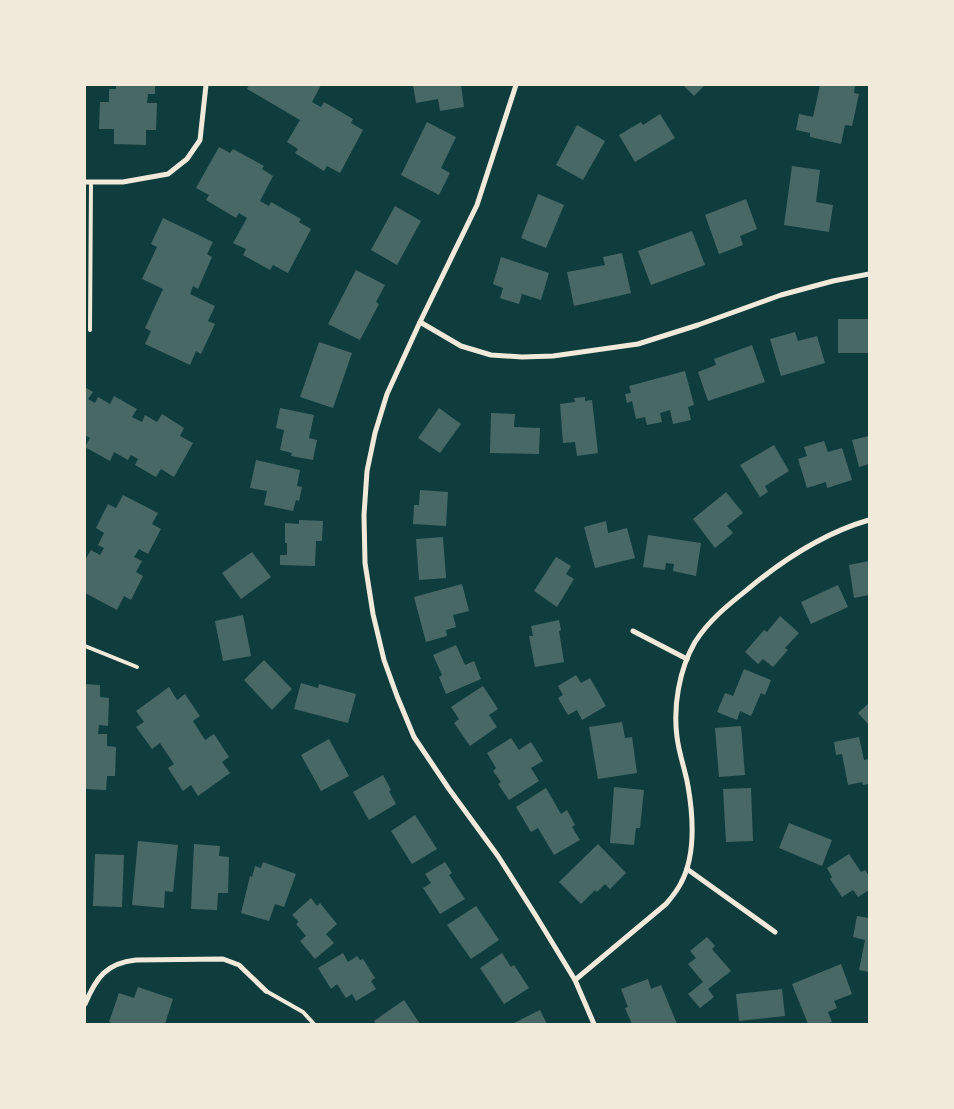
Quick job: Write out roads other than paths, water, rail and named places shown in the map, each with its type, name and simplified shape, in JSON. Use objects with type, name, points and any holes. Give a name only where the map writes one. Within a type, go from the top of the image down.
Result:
[{"type":"street","points":[[88,182],[123,182],[168,174],[186,159],[200,140],[206,85]]},
{"type":"street","points":[[516,85],[477,205],[387,394],[375,433],[367,471],[364,515],[366,564],[373,614],[384,660],[396,696],[414,737],[449,790],[498,856],[575,980],[594,1024]]},
{"type":"street","points":[[420,322],[461,346],[491,355],[553,356],[638,344],[781,295],[833,281],[869,274]]},
{"type":"street","points":[[575,980],[666,904],[676,892],[687,869],[692,828],[688,785],[677,737],[676,712],[679,687],[687,658],[695,643],[714,618],[772,569],[817,541],[869,520]]},
{"type":"street","points":[[633,631],[687,658]]},
{"type":"street","points":[[687,869],[775,932]]},
{"type":"street","points":[[85,1004],[97,980],[105,972],[112,966],[125,961],[136,960],[223,959],[239,965],[266,991]]},
{"type":"lane","points":[[88,182],[90,330]]},
{"type":"lane","points":[[85,646],[137,667]]},
{"type":"lane","points":[[266,991],[303,1012],[314,1024]]}]
